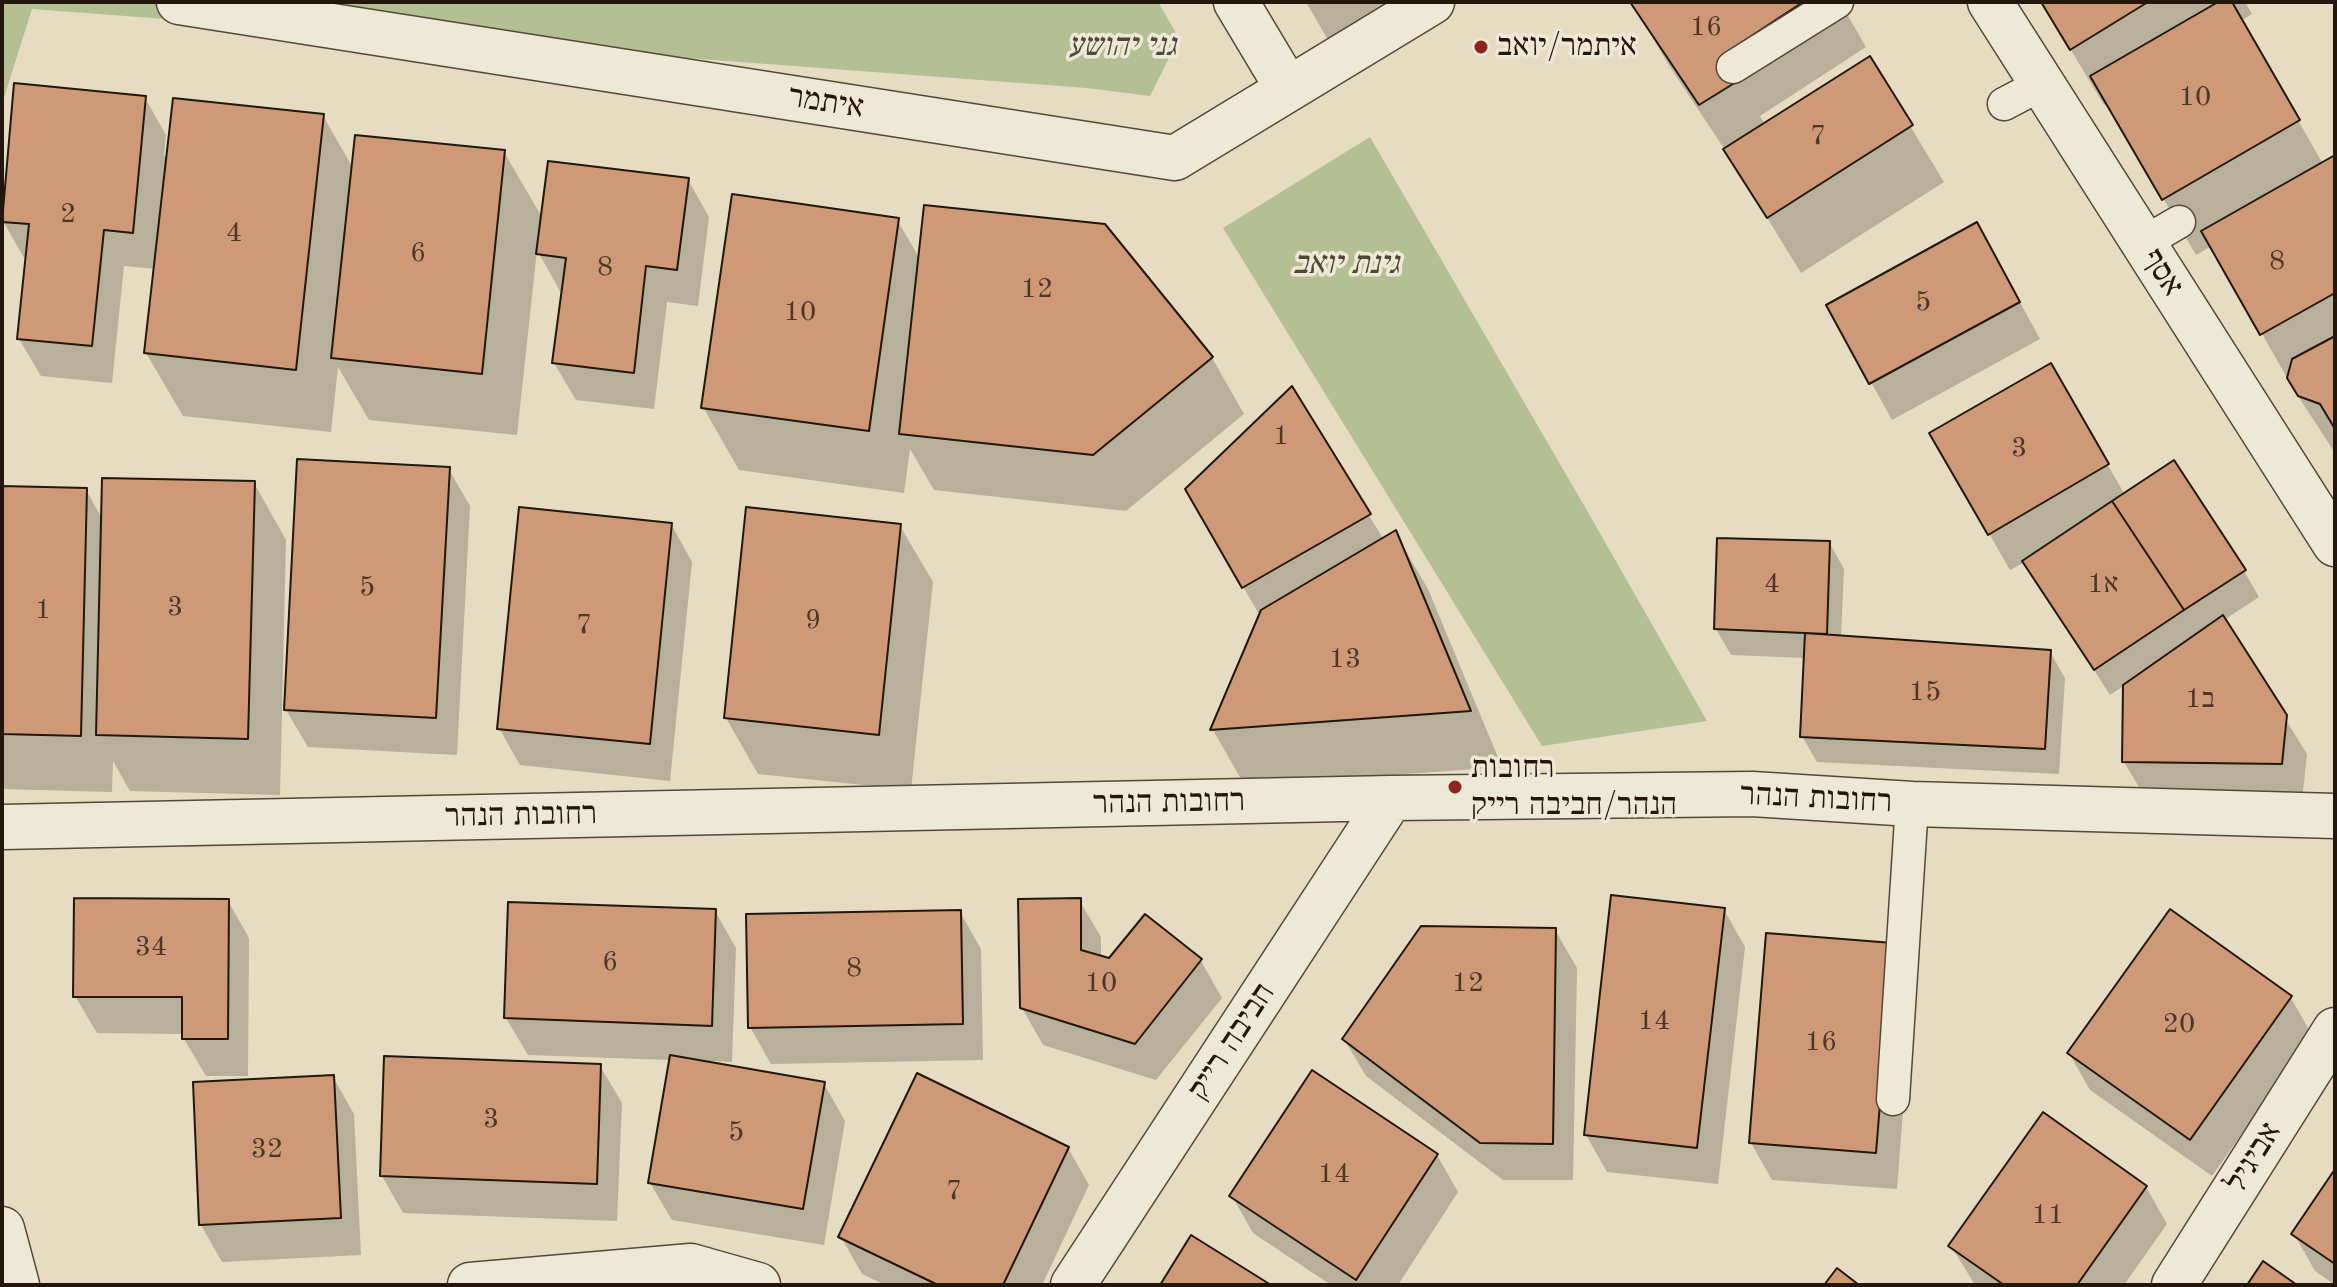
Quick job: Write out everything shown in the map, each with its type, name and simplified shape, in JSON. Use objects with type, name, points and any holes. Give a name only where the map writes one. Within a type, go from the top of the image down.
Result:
[{"type":"street","name":"איתמר","points":[[179,2],[1175,158],[1432,2]]},
{"type":"street","points":[[1236,2],[1288,89]]},
{"type":"street","name":"אסף","points":[[1990,2],[2023,94],[2161,232],[2332,534]]},
{"type":"street","name":"רחובות הנהר","points":[[2,827],[1391,798],[1752,794],[1912,804],[2335,816]]},
{"type":"street","name":"חביבה רייק","points":[[1073,1285],[1391,798]]},
{"type":"street","name":"אביגיל","points":[[2174,1285],[2335,1030]]},
{"type":"street","points":[[2,1229],[17,1285]]},
{"type":"street","points":[[470,1285],[691,1266],[758,1285]]},
{"type":"lane","points":[[1733,67],[1837,2]]},
{"type":"lane","points":[[1893,1099],[1912,804]]},
{"type":"green space","name":"גני יהושע","points":[[2,2],[1158,2],[1179,38],[1150,96],[1087,88],[32,9],[2,104]]},
{"type":"green space","name":"גינת יואב","points":[[1370,137],[1707,721],[1542,746],[1223,228]]},
{"type":"building","points":[[1630,2],[1803,2],[1724,54],[1741,79],[1699,105]]},
{"type":"building","points":[[2041,2],[2148,2],[2070,50]]},
{"type":"building","points":[[2218,2],[2232,2],[2300,120],[2162,200],[2090,76]]},
{"type":"building","points":[[1870,56],[1913,125],[1767,218],[1723,149]]},
{"type":"building","points":[[14,83],[146,96],[133,233],[104,230],[92,346],[17,339],[29,224],[2,222]]},
{"type":"building","points":[[173,98],[324,114],[296,370],[144,353]]},
{"type":"building","points":[[355,135],[505,150],[482,374],[331,358]]},
{"type":"building","points":[[2335,155],[2335,293],[2260,335],[2201,231]]},
{"type":"building","points":[[548,161],[689,178],[677,270],[646,266],[634,373],[552,363],[566,258],[536,254]]},
{"type":"building","points":[[732,194],[899,218],[869,431],[701,408]]},
{"type":"building","points":[[924,205],[1105,224],[1213,357],[1093,455],[899,434]]},
{"type":"building","points":[[1977,222],[2020,302],[1869,384],[1826,305]]},
{"type":"building","points":[[2335,336],[2335,429],[2320,404],[2298,396],[2287,378],[2292,359]]},
{"type":"building","points":[[2051,363],[2109,464],[1988,535],[1929,433]]},
{"type":"building","points":[[1292,386],[1371,514],[1242,588],[1185,489]]},
{"type":"building","points":[[297,459],[450,467],[436,718],[284,710]]},
{"type":"building","points":[[2174,460],[2246,570],[2184,610],[2112,501]]},
{"type":"building","points":[[102,478],[255,481],[248,739],[96,735]]},
{"type":"building","points":[[2,486],[87,488],[81,736],[2,734]]},
{"type":"building","points":[[2112,501],[2184,610],[2094,670],[2022,561]]},
{"type":"building","points":[[519,507],[672,523],[650,744],[497,729]]},
{"type":"building","points":[[746,507],[901,524],[879,735],[724,718]]},
{"type":"building","points":[[1396,530],[1471,711],[1210,730],[1261,610]]},
{"type":"building","points":[[1717,538],[1830,541],[1827,634],[1714,629]]},
{"type":"building","points":[[2223,615],[2287,715],[2282,764],[2122,762],[2123,685]]},
{"type":"building","points":[[1805,633],[2051,650],[2045,749],[1800,737]]},
{"type":"building","points":[[1611,895],[1725,908],[1697,1148],[1584,1135]]},
{"type":"building","points":[[74,898],[229,899],[228,1039],[182,1039],[182,997],[73,997]]},
{"type":"building","points":[[1081,898],[1081,950],[1109,958],[1145,914],[1202,959],[1135,1044],[1020,1008],[1018,899]]},
{"type":"building","points":[[508,902],[716,909],[712,1026],[504,1018]]},
{"type":"building","points":[[2170,909],[2292,996],[2190,1140],[2067,1053]]},
{"type":"building","points":[[961,910],[963,1024],[748,1028],[746,914]]},
{"type":"building","points":[[1421,926],[1556,928],[1553,1144],[1480,1143],[1342,1039]]},
{"type":"building","points":[[1766,933],[1893,943],[1876,1153],[1749,1143]]},
{"type":"building","points":[[670,1055],[825,1082],[803,1209],[648,1183]]},
{"type":"building","points":[[384,1056],[601,1064],[597,1184],[380,1176]]},
{"type":"building","points":[[1312,1070],[1438,1154],[1356,1280],[1229,1196]]},
{"type":"building","points":[[917,1073],[1069,1147],[1003,1285],[938,1285],[838,1237]]},
{"type":"building","points":[[334,1075],[341,1218],[199,1225],[193,1082]]},
{"type":"building","points":[[2043,1112],[2147,1186],[2077,1285],[2004,1285],[1948,1246]]},
{"type":"building","points":[[2335,1169],[2335,1264],[2291,1234]]},
{"type":"building","points":[[1191,1235],[1271,1285],[1160,1285]]},
{"type":"building","points":[[2263,1261],[2297,1285],[2247,1285]]},
{"type":"building","points":[[1837,1268],[1859,1285],[1824,1285]]},
{"type":"place","name":"איתמר/יואב","points":[[1481,47]]},
{"type":"place","name":"רחובות הנהר/חביבה רייק","points":[[1455,787]]}]
